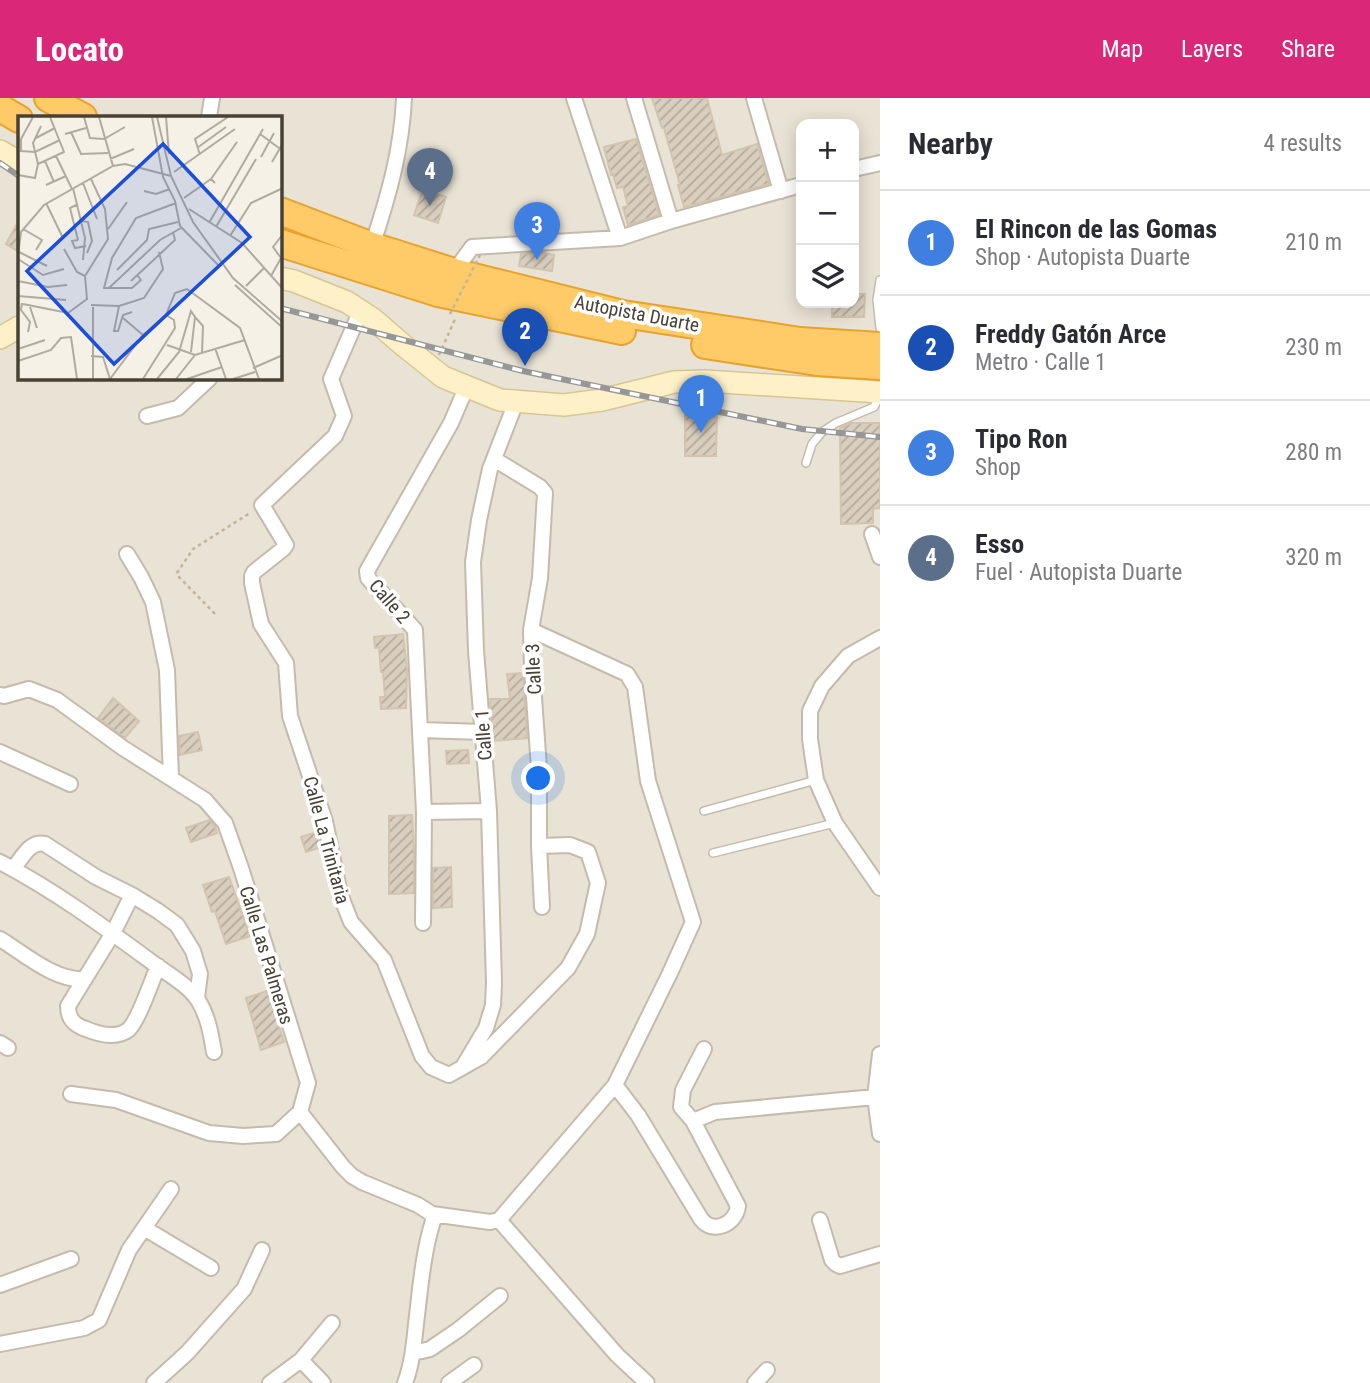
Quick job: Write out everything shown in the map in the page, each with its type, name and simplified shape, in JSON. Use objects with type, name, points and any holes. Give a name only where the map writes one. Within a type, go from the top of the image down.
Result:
[{"type":"highway","points":[[48,98],[77,110]]},
{"type":"highway","points":[[0,108],[18,118]]},
{"type":"highway","name":"Autopista Duarte","points":[[282,212],[372,246],[454,272],[623,314],[800,341],[880,345]]},
{"type":"highway","name":"Autopista Duarte","points":[[282,244],[438,293],[525,312],[638,334],[789,358],[880,366]]},
{"type":"street","points":[[209,116],[212,98]]},
{"type":"street","points":[[372,246],[388,199],[397,156],[404,98]]},
{"type":"street","points":[[574,98],[620,238]]},
{"type":"street","points":[[634,98],[671,221]]},
{"type":"street","points":[[754,98],[781,191]]},
{"type":"street","points":[[0,150],[18,161]]},
{"type":"street","points":[[859,168],[880,163]]},
{"type":"street","points":[[454,272],[472,247],[620,238],[796,186]]},
{"type":"street","points":[[282,278],[347,302],[373,319],[443,377],[500,400],[564,405],[602,400],[674,382],[705,381],[880,393]]},
{"type":"street","points":[[262,505],[335,436],[344,413],[331,379],[361,310]]},
{"type":"street","points":[[0,338],[18,328]]},
{"type":"street","points":[[147,416],[178,408],[208,380]]},
{"type":"street","name":"Calle 2","points":[[423,923],[424,811],[415,630],[368,578],[367,571],[451,423],[466,388]]},
{"type":"street","name":"Calle 1","points":[[464,1067],[486,1028],[493,1005],[494,983],[489,811],[476,651],[473,562],[479,520],[494,459],[516,402]]},
{"type":"street","name":"Calle 3","points":[[494,459],[540,487],[545,493],[540,578],[531,630],[539,768],[542,907]]},
{"type":"street","name":"Calle La Trinitaria","points":[[262,505],[286,545],[254,572],[252,583],[261,624],[286,663],[290,716],[325,821],[340,894],[351,922],[384,960],[422,1056],[431,1067],[449,1075],[464,1067]]},
{"type":"street","points":[[872,534],[880,557]]},
{"type":"street","points":[[127,554],[153,602],[167,670],[171,778]]},
{"type":"street","points":[[71,1094],[116,1100],[209,1133],[243,1136],[276,1134],[300,1112],[343,1167],[362,1182],[418,1205],[432,1214],[490,1222],[499,1220],[615,1085],[693,922],[648,781],[635,688],[626,674],[531,630]]},
{"type":"street","points":[[880,638],[848,656],[822,686],[810,711],[810,739],[816,780],[835,823],[880,888]]},
{"type":"street","name":"Calle Las Palmeras","points":[[0,695],[29,688],[57,700],[123,748],[205,800],[225,823],[307,1083],[300,1112]]},
{"type":"street","points":[[420,730],[483,732]]},
{"type":"street","points":[[0,752],[70,784]]},
{"type":"street","points":[[424,811],[489,811]]},
{"type":"street","points":[[197,998],[200,974],[193,951],[177,925],[46,844],[38,842],[6,865],[113,933],[181,983],[197,998],[205,1013],[214,1052]]},
{"type":"street","points":[[464,1067],[481,1057],[568,968],[587,933],[598,883],[588,852],[570,845],[539,846]]},
{"type":"street","points":[[132,895],[113,933],[68,1006],[68,1015],[76,1026],[98,1034],[126,1031],[132,1025],[158,966]]},
{"type":"street","points":[[0,939],[51,971],[75,980],[85,979]]},
{"type":"street","points":[[615,1085],[638,1115],[706,1226],[713,1228],[732,1221],[738,1206],[693,1121],[681,1107],[684,1090],[704,1049]]},
{"type":"street","points":[[880,1054],[875,1097],[880,1134]]},
{"type":"street","points":[[693,1121],[715,1112],[875,1097]]},
{"type":"street","points":[[0,1344],[84,1328],[99,1320],[129,1250],[171,1189]]},
{"type":"street","points":[[405,1383],[410,1371],[432,1214]]},
{"type":"street","points":[[499,1220],[617,1355],[647,1383]]},
{"type":"street","points":[[820,1220],[835,1265],[840,1266],[880,1254]]},
{"type":"street","points":[[144,1228],[211,1268]]},
{"type":"street","points":[[154,1383],[187,1353],[244,1289],[262,1250]]},
{"type":"street","points":[[0,1284],[71,1259]]},
{"type":"street","points":[[413,1352],[430,1349],[500,1296]]},
{"type":"street","points":[[270,1383],[301,1360],[331,1323]]},
{"type":"street","points":[[301,1360],[323,1383]]},
{"type":"street","points":[[449,1383],[474,1365]]},
{"type":"street","points":[[755,1383],[767,1370]]},
{"type":"lane","points":[[880,280],[877,300],[880,328]]},
{"type":"lane","points":[[806,463],[812,444],[822,432],[874,407],[880,393]]},
{"type":"lane","points":[[704,811],[816,780]]},
{"type":"lane","points":[[713,853],[835,823]]},
{"type":"path","points":[[450,314],[480,256]]},
{"type":"path","points":[[432,369],[457,317]]},
{"type":"path","points":[[215,614],[177,573],[193,549],[262,505]]},
{"type":"shaded area","points":[[0,98],[880,98],[880,1383],[0,1383]]},
{"type":"building","points":[[652,98],[707,98],[722,155],[757,144],[769,184],[684,207],[664,128]]},
{"type":"building","points":[[636,139],[659,215],[628,225],[623,207],[628,206],[623,187],[617,188],[604,147]]},
{"type":"building","points":[[423,189],[446,197],[438,223],[414,215]]},
{"type":"building","points":[[18,222],[18,251],[6,244]]},
{"type":"building","points":[[540,252],[554,255],[552,271],[519,266],[521,254]]},
{"type":"building","points":[[859,294],[865,294],[864,317],[832,317],[832,308],[859,308]]},
{"type":"building","points":[[685,409],[717,410],[716,456],[685,456]]},
{"type":"building","points":[[851,423],[880,423],[880,508],[873,509],[873,523],[841,524],[840,428]]},
{"type":"building","points":[[403,634],[407,670],[406,708],[381,709],[380,697],[385,697],[383,672],[379,647],[375,648],[374,637]]},
{"type":"building","points":[[523,673],[527,738],[493,741],[490,699],[510,699],[507,674]]},
{"type":"building","points":[[113,698],[139,721],[125,738],[98,718]]},
{"type":"building","points":[[198,732],[202,750],[180,755],[179,736]]},
{"type":"building","points":[[468,750],[469,763],[447,764],[446,751]]},
{"type":"building","points":[[412,815],[414,893],[389,894],[389,816]]},
{"type":"building","points":[[210,820],[217,833],[191,842],[186,828]]},
{"type":"building","points":[[317,832],[321,847],[306,852],[301,837]]},
{"type":"building","points":[[451,867],[452,907],[433,908],[433,868]]},
{"type":"building","points":[[229,877],[250,936],[226,944],[203,885]]},
{"type":"building","points":[[267,991],[284,1042],[261,1050],[246,998]]},
{"type":"railway","points":[[0,163],[18,175]]},
{"type":"railway","points":[[282,309],[523,371],[802,429],[880,437]]},
{"type":"place","name":"Esso","points":[[430,206]]},
{"type":"place","name":"Tipo Ron","points":[[537,260]]},
{"type":"place","name":"Freddy Gatón Arce","points":[[525,366]]},
{"type":"place","name":"El Rincon de las Gomas","points":[[701,433]]}]
